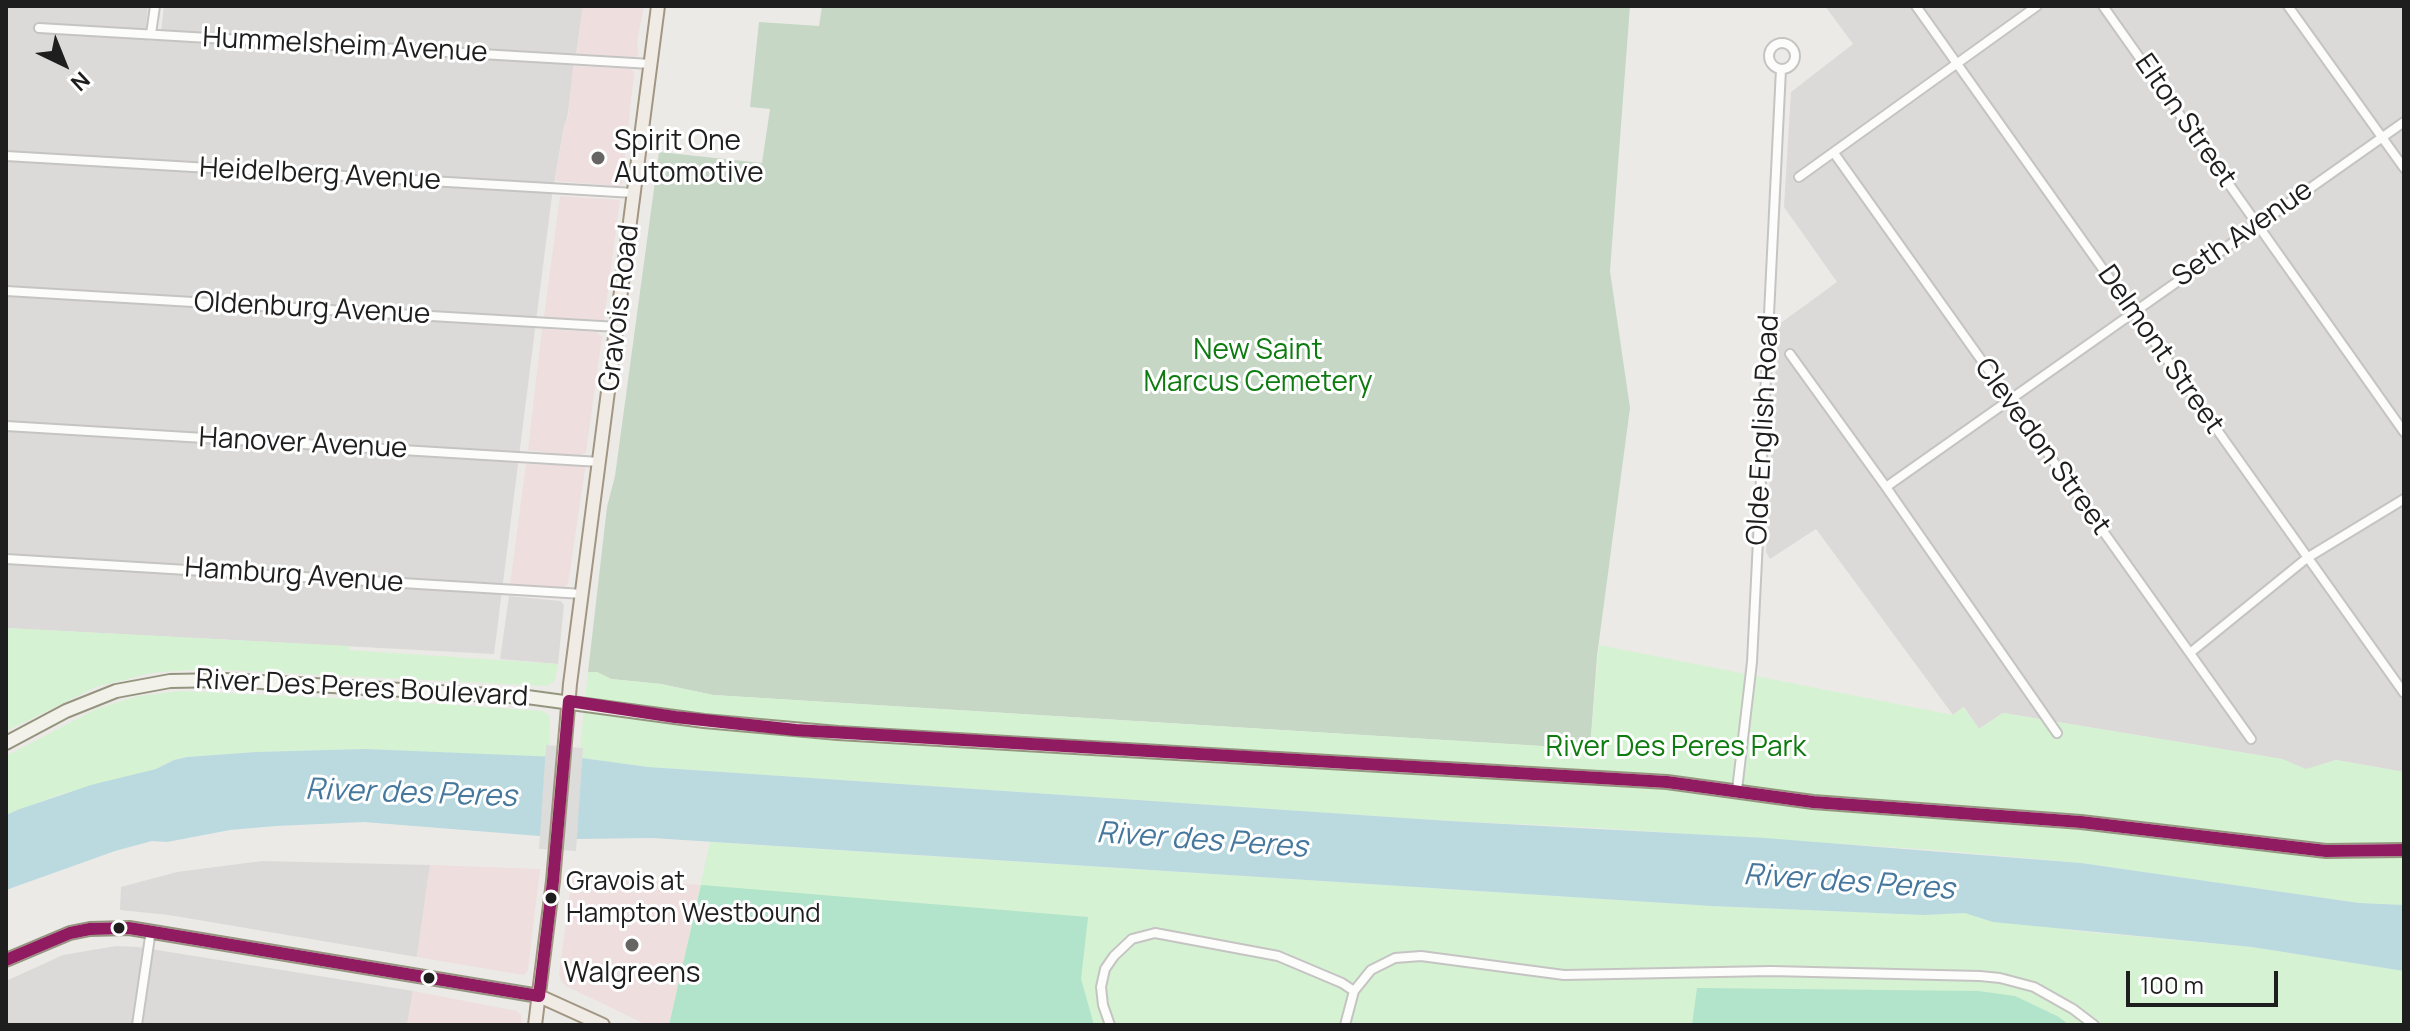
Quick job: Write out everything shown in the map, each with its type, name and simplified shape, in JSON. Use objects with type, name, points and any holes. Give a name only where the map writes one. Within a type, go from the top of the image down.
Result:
[{"type":"main road","name":"Gravois Road","points":[[535,1025],[556,850],[569,701],[658,6]]},
{"type":"main road","name":"River Des Peres Boulevard","points":[[6,743],[98,697],[151,683],[188,680],[569,701],[675,717],[796,730],[1667,782],[1834,804],[2126,826],[2326,851],[2404,850]]},
{"type":"main road","points":[[6,960],[50,940],[90,929],[151,930],[539,996],[603,1025]]},
{"type":"street","points":[[151,34],[155,6]]},
{"type":"street","name":"Delmont Street","points":[[1916,6],[2404,693]]},
{"type":"street","points":[[1799,177],[2037,6]]},
{"type":"street","name":"Elton Street","points":[[2103,6],[2404,432]]},
{"type":"street","points":[[2288,6],[2404,168]]},
{"type":"street","name":"Hummelsheim Avenue","points":[[39,28],[651,64]]},
{"type":"street","name":"Olde English Road","points":[[1737,790],[1752,662],[1781,69]]},
{"type":"street","name":"Seth Avenue","points":[[1886,487],[2404,122]]},
{"type":"street","name":"Clevedon Street","points":[[1834,153],[2251,739]]},
{"type":"street","name":"Heidelberg Avenue","points":[[6,156],[634,193]]},
{"type":"street","name":"Oldenburg Avenue","points":[[6,291],[618,327]]},
{"type":"street","points":[[1790,354],[2057,733]]},
{"type":"street","name":"Hanover Avenue","points":[[6,426],[600,462]]},
{"type":"street","points":[[2190,653],[2307,558],[2404,499]]},
{"type":"street","name":"Hamburg Avenue","points":[[6,559],[583,594]]},
{"type":"street","points":[[137,1025],[151,930]]},
{"type":"street","points":[[1110,1025],[1101,987],[1105,969],[1132,939],[1155,933],[1278,956],[1354,991]]},
{"type":"street","points":[[1345,1025],[1354,991],[1371,970],[1395,958],[1421,956],[1564,975],[1771,971],[2000,978],[2034,987],[2094,1025]]},
{"type":"shaded area","points":[[6,6],[148,6],[146,27],[150,41],[160,41],[164,6],[583,6],[567,119],[552,195],[494,654],[6,628]]},
{"type":"shaded area","points":[[583,6],[644,6],[637,42],[639,55],[577,54]]},
{"type":"shaded area","points":[[1825,6],[2404,6],[2404,772],[2336,760],[2306,770],[2282,759],[2003,713],[1979,729],[1964,707],[1953,715],[1816,529],[1770,559],[1766,552],[1778,325],[1837,282],[1784,207],[1791,92],[1853,44]]},
{"type":"shaded area","points":[[573,66],[632,69],[634,73],[622,183],[618,186],[555,181],[564,126],[568,119]]},
{"type":"shaded area","points":[[560,196],[620,200],[604,320],[544,317]]},
{"type":"shaded area","points":[[542,329],[597,332],[602,337],[586,452],[579,457],[528,450]]},
{"type":"shaded area","points":[[526,464],[583,466],[585,469],[568,584],[565,587],[510,584]]},
{"type":"shaded area","points":[[509,596],[561,601],[564,605],[558,664],[500,659]]},
{"type":"shaded area","points":[[262,861],[430,865],[417,957],[169,915],[120,910],[121,887],[177,872]]},
{"type":"shaded area","points":[[430,865],[540,869],[528,970],[524,975],[417,957]]},
{"type":"shaded area","points":[[572,875],[701,885],[669,1025],[647,1025],[561,981],[559,975]]},
{"type":"shaded area","points":[[116,946],[413,991],[407,1025],[6,1025],[6,981],[63,955]]},
{"type":"shaded area","points":[[413,991],[517,1011],[521,1015],[521,1025],[407,1025]]},
{"type":"green space","name":"New Saint Marcus Cemetery","points":[[822,6],[1630,6],[1610,271],[1630,408],[1597,656],[1590,749],[713,695],[661,684],[611,679],[597,672],[588,672],[607,507],[615,476],[659,152],[762,163],[770,109],[750,107],[759,22],[819,26]]},
{"type":"green space","points":[[6,628],[349,646],[349,650],[558,664],[555,680],[547,686],[203,669],[151,673],[96,687],[6,731]]},
{"type":"green space","name":"River Des Peres Park","points":[[1599,645],[1953,715],[1963,707],[1979,729],[2003,713],[2282,759],[2306,769],[2336,760],[2404,772],[2404,905],[2359,903],[2081,863],[1935,850],[648,767],[582,758],[583,748],[580,747],[588,672],[597,672],[611,679],[661,684],[713,695],[1590,749]]},
{"type":"green space","points":[[181,691],[543,711],[550,717],[549,745],[545,746],[545,758],[365,749],[187,757],[156,769],[62,794],[6,815],[6,756],[96,709],[138,696]]},
{"type":"green space","points":[[710,842],[1712,906],[1924,915],[1965,913],[2076,931],[2252,947],[2404,971],[2404,1025],[669,1025]]},
{"type":"green space","points":[[701,885],[1088,917],[1081,979],[1094,1025],[669,1025]]},
{"type":"green space","points":[[1697,988],[1978,991],[2015,996],[2069,1025],[1692,1025]]},
{"type":"water","name":"River des Peres","points":[[365,749],[582,758],[648,767],[1449,821],[1765,838],[2081,863],[2359,903],[2404,905],[2404,971],[2252,947],[1993,922],[1965,913],[1924,915],[1712,906],[652,838],[577,839],[364,822],[230,830],[167,842],[152,841],[6,890],[6,815],[20,809],[187,757]]},
{"type":"pier","points":[[546,745],[583,748],[576,851],[539,849]]},
{"type":"transit line","points":[[569,701],[675,717],[796,730],[1667,782],[1813,802],[2081,822],[2326,851],[2404,850]]},
{"type":"transit line","points":[[539,996],[569,701]]},
{"type":"transit line","points":[[6,960],[70,933],[129,928],[539,996]]},
{"type":"place","name":"Spirit One Automotive","points":[[598,158]]},
{"type":"place","name":"Gravois at Hampton Westbound","points":[[551,898]]},
{"type":"place","name":"Walgreens","points":[[632,945]]}]
